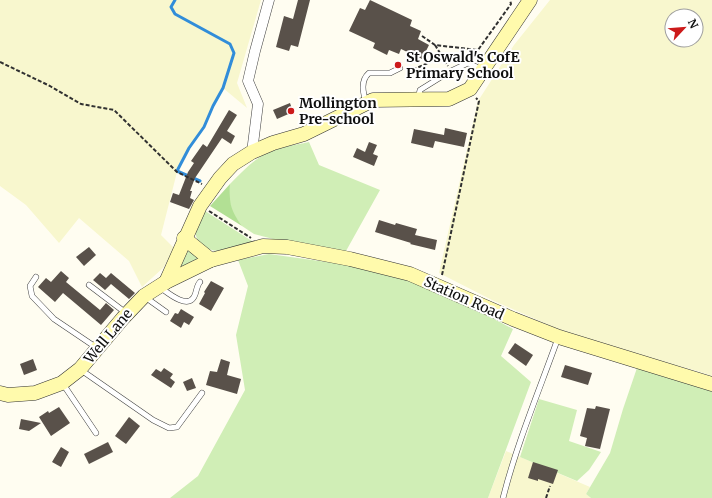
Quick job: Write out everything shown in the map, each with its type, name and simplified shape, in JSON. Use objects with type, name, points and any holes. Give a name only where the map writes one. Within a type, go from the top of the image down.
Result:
[{"type":"street","points":[[252,152],[258,104],[248,81],[254,52],[269,0]]},
{"type":"street","points":[[162,284],[200,206],[211,189],[234,164],[252,152],[273,143],[304,134],[373,100],[449,99],[470,89],[530,0]]},
{"type":"street","points":[[184,238],[211,260]]},
{"type":"street","name":"Station Road","points":[[211,260],[263,246],[287,247],[350,259],[410,274],[512,319],[559,337],[712,384]]},
{"type":"street","name":"Well Lane","points":[[0,393],[8,395],[35,393],[62,383],[80,369],[144,296],[162,284],[211,260]]},
{"type":"lane","points":[[418,100],[420,90],[468,63],[483,70]]},
{"type":"lane","points":[[366,104],[363,87],[364,78],[369,73],[390,73],[400,68]]},
{"type":"lane","points":[[36,277],[30,286],[32,296],[54,319],[98,349]]},
{"type":"lane","points":[[162,284],[178,299],[190,301],[194,298],[200,282]]},
{"type":"lane","points":[[89,285],[127,314]]},
{"type":"lane","points":[[144,296],[166,312]]},
{"type":"lane","points":[[503,498],[532,409],[559,337]]},
{"type":"lane","points":[[80,369],[153,420],[169,428],[177,427],[202,393]]},
{"type":"lane","points":[[62,383],[96,433]]},
{"type":"path","points":[[435,45],[478,50],[511,4],[510,0]]},
{"type":"path","points":[[422,36],[435,45],[451,72]]},
{"type":"path","points":[[400,68],[409,71],[435,59],[440,53]]},
{"type":"path","points":[[0,62],[50,86],[81,104],[114,110],[177,172],[211,189]]},
{"type":"path","points":[[436,285],[442,275],[479,101],[470,89]]},
{"type":"path","points":[[200,206],[241,230],[263,246]]},
{"type":"path","points":[[546,498],[550,486]]},
{"type":"green space","points":[[0,0],[261,0],[237,83],[247,108],[223,88],[204,127],[189,148],[177,172],[161,235],[175,249],[163,268],[142,287],[129,261],[79,218],[59,243],[26,205],[0,186]]},
{"type":"green space","points":[[550,0],[712,0],[712,376],[626,352],[553,327],[492,300],[439,273],[478,101],[514,45]]},
{"type":"green space","points":[[309,142],[319,165],[380,190],[346,251],[277,240],[254,234],[242,226],[232,212],[229,199],[230,184],[246,168],[273,150]]},
{"type":"green space","points":[[230,184],[232,207],[235,216],[242,226],[210,206]]},
{"type":"green space","points":[[205,211],[255,243],[219,251],[205,247],[198,241],[196,232],[198,223]]},
{"type":"green space","points":[[189,249],[199,259],[180,267]]},
{"type":"green space","points":[[269,254],[370,268],[412,282],[474,308],[513,329],[501,356],[531,382],[488,498],[170,498],[198,476],[245,390],[236,335],[248,286],[238,260]]},
{"type":"green space","points":[[638,365],[712,388],[712,498],[591,498],[586,494],[610,453]]},
{"type":"green space","points":[[539,399],[577,410],[569,441],[601,452],[589,470],[577,481],[520,457]]},
{"type":"green space","points":[[506,451],[590,487],[586,494],[591,498],[488,498]]},
{"type":"building","points":[[298,0],[310,0],[298,47],[291,45],[289,51],[276,47],[284,16],[293,19]]},
{"type":"building","points":[[370,0],[412,20],[410,26],[421,31],[418,39],[429,45],[422,59],[401,49],[399,54],[389,50],[387,55],[373,48],[375,43],[349,31],[360,8],[365,10]]},
{"type":"building","points":[[290,103],[293,112],[277,119],[273,110]]},
{"type":"building","points":[[229,110],[237,115],[227,131],[235,136],[231,144],[222,138],[195,178],[190,191],[192,191],[190,198],[194,200],[189,209],[170,202],[173,193],[179,195],[188,172],[194,163],[191,161],[203,144],[207,147]]},
{"type":"building","points":[[445,128],[467,133],[464,147],[435,141],[433,148],[411,143],[414,129],[444,135]]},
{"type":"building","points":[[369,142],[377,145],[373,154],[378,156],[374,166],[353,157],[357,148],[365,152]]},
{"type":"building","points":[[379,220],[417,229],[415,235],[437,240],[435,250],[410,244],[411,243],[375,232]]},
{"type":"building","points":[[89,247],[96,255],[84,266],[76,257]]},
{"type":"building","points":[[61,271],[69,278],[66,282],[100,310],[106,303],[114,310],[101,325],[63,293],[55,302],[38,287],[46,278],[51,282]]},
{"type":"building","points":[[100,273],[106,278],[111,273],[135,293],[129,299],[111,284],[105,290],[93,280]]},
{"type":"building","points":[[211,281],[224,288],[211,311],[199,304]]},
{"type":"building","points":[[181,309],[194,317],[189,325],[184,322],[181,328],[170,321],[175,313],[178,314]]},
{"type":"building","points":[[515,343],[533,355],[526,366],[508,353]]},
{"type":"building","points":[[33,359],[37,370],[24,375],[20,364]]},
{"type":"building","points":[[221,359],[230,362],[227,375],[241,379],[237,394],[206,385],[210,371],[217,372]]},
{"type":"building","points":[[565,365],[592,373],[588,385],[561,377]]},
{"type":"building","points":[[164,368],[173,374],[170,378],[175,382],[171,388],[151,375],[156,369],[161,372]]},
{"type":"building","points":[[192,378],[196,388],[187,391],[183,382]]},
{"type":"building","points":[[596,406],[610,409],[600,449],[585,446],[587,438],[580,436],[587,408],[595,409]]},
{"type":"building","points":[[59,407],[70,423],[51,436],[39,417],[48,411],[49,413]]},
{"type":"building","points":[[129,417],[140,426],[126,444],[115,436]]},
{"type":"building","points":[[21,419],[41,423],[29,431],[19,429]]},
{"type":"building","points":[[108,442],[113,452],[89,464],[84,454]]},
{"type":"building","points":[[61,447],[69,452],[61,467],[52,462]]},
{"type":"building","points":[[533,462],[558,470],[553,484],[538,479],[538,481],[528,478]]},
{"type":"waterway","points":[[175,0],[171,7],[175,14],[230,44],[234,53],[223,88],[204,127],[189,148],[177,171],[200,181]]},
{"type":"place","name":"St Oswald's CofE Primary School","points":[[398,65]]},
{"type":"place","name":"Mollington Pre-school","points":[[291,111]]}]
